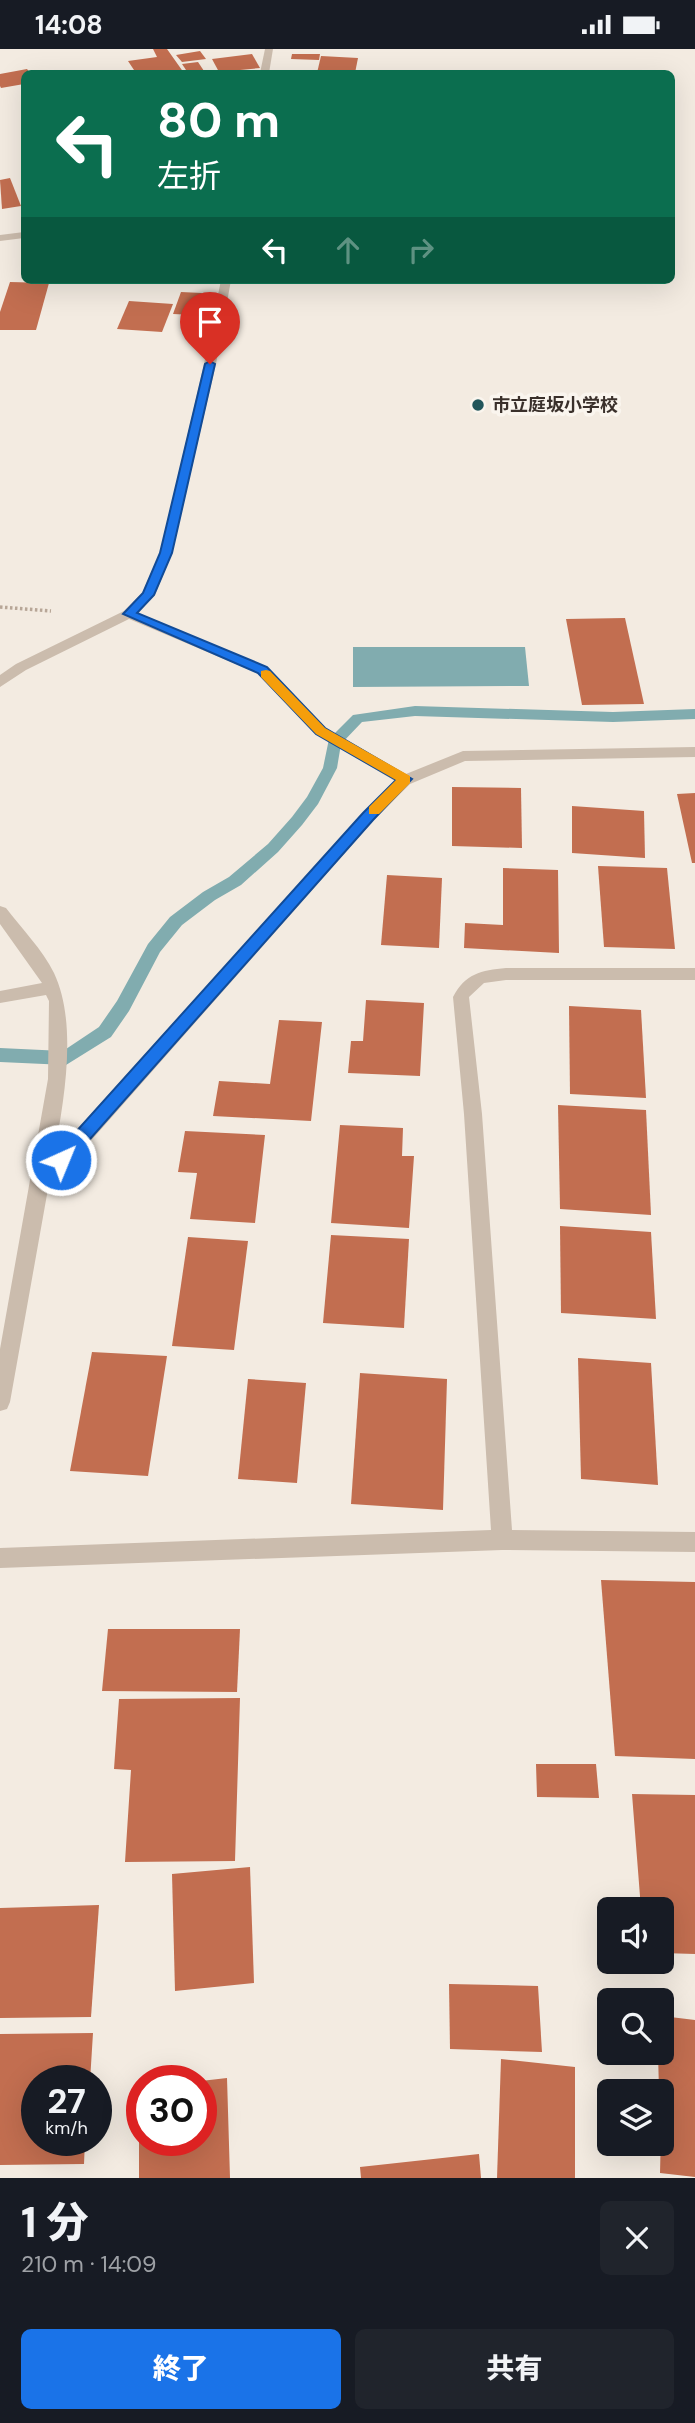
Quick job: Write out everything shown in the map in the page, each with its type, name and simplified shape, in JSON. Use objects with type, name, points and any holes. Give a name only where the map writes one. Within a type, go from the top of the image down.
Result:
[{"type":"street","points":[[266,70],[269,49]]},
{"type":"street","points":[[0,238],[21,235]]},
{"type":"street","points":[[0,681],[21,667],[129,614],[148,595],[166,553],[210,364],[225,284]]},
{"type":"street","points":[[129,614],[262,670],[321,731],[405,779]]},
{"type":"street","points":[[44,1167],[61,1160],[90,1130],[368,817],[405,779],[463,756],[695,753]]},
{"type":"street","points":[[0,912],[46,973],[57,1001],[57,1079],[44,1167],[0,1402]]},
{"type":"street","points":[[502,1540],[473,1114],[461,997],[466,986],[476,978],[506,974],[695,974]]},
{"type":"street","points":[[0,997],[51,988]]},
{"type":"street","points":[[0,1558],[502,1540],[695,1542]]},
{"type":"water","points":[[353,647],[525,647],[529,686],[353,687]]},
{"type":"building","points":[[153,49],[167,49],[182,70],[134,70],[128,61],[157,57]]},
{"type":"building","points":[[200,51],[206,59],[182,62],[176,55]]},
{"type":"building","points":[[252,54],[260,68],[218,70],[212,59]]},
{"type":"building","points":[[292,54],[320,54],[319,60],[291,59]]},
{"type":"building","points":[[321,56],[358,58],[356,70],[318,70]]},
{"type":"building","points":[[198,62],[203,70],[186,70],[182,64]]},
{"type":"building","points":[[21,70],[21,85],[1,88],[0,74]]},
{"type":"building","points":[[10,178],[21,206],[2,209],[0,180]]},
{"type":"building","points":[[10,282],[49,284],[36,330],[0,330],[0,312]]},
{"type":"building","points":[[181,292],[202,293],[194,315],[173,314]]},
{"type":"building","points":[[129,301],[173,304],[162,332],[117,329]]},
{"type":"building","points":[[625,618],[644,704],[582,705],[566,619]]},
{"type":"building","points":[[452,787],[521,788],[522,848],[452,846]]},
{"type":"building","points":[[695,793],[695,863],[692,863],[677,794]]},
{"type":"building","points":[[572,806],[644,811],[645,858],[572,853]]},
{"type":"building","points":[[598,866],[667,868],[675,949],[604,947]]},
{"type":"building","points":[[503,868],[558,870],[559,953],[464,948],[465,923],[503,925]]},
{"type":"building","points":[[387,875],[442,878],[439,948],[381,945]]},
{"type":"building","points":[[366,1000],[424,1003],[420,1076],[348,1073],[351,1041],[363,1041]]},
{"type":"building","points":[[569,1006],[641,1010],[646,1098],[570,1094]]},
{"type":"building","points":[[279,1020],[322,1022],[311,1121],[213,1116],[219,1081],[270,1084]]},
{"type":"building","points":[[558,1105],[646,1110],[651,1215],[560,1209]]},
{"type":"building","points":[[340,1125],[403,1128],[402,1156],[414,1156],[409,1228],[331,1223]]},
{"type":"building","points":[[185,1131],[265,1135],[255,1223],[190,1219],[197,1173],[178,1172]]},
{"type":"building","points":[[560,1226],[651,1232],[656,1319],[561,1313]]},
{"type":"building","points":[[331,1235],[409,1239],[404,1328],[323,1323]]},
{"type":"building","points":[[188,1237],[248,1241],[234,1350],[172,1346]]},
{"type":"building","points":[[92,1352],[167,1356],[148,1476],[70,1471]]},
{"type":"building","points":[[578,1358],[651,1363],[658,1485],[581,1479]]},
{"type":"building","points":[[360,1373],[447,1379],[443,1510],[351,1504]]},
{"type":"building","points":[[248,1379],[306,1383],[297,1483],[238,1479]]},
{"type":"building","points":[[601,1580],[695,1582],[695,1759],[615,1756]]},
{"type":"building","points":[[108,1629],[240,1629],[237,1692],[102,1691]]},
{"type":"building","points":[[240,1698],[235,1861],[125,1862],[131,1770],[114,1769],[119,1699]]},
{"type":"building","points":[[536,1764],[596,1764],[599,1798],[537,1797]]},
{"type":"building","points":[[632,1794],[695,1795],[695,1954],[674,1953],[674,1897],[640,1897]]},
{"type":"building","points":[[250,1867],[254,1983],[175,1991],[172,1874]]},
{"type":"building","points":[[99,1905],[91,2017],[0,2018],[0,1908]]},
{"type":"building","points":[[449,1984],[538,1986],[542,2052],[450,2049]]},
{"type":"building","points":[[674,2017],[695,2020],[695,2177],[660,2173],[660,2156],[674,2156],[674,2079],[659,2079],[658,2065],[674,2065]]},
{"type":"building","points":[[93,2033],[91,2065],[21,2065],[21,2156],[84,2156],[84,2164],[0,2165],[0,2034]]},
{"type":"building","points":[[501,2059],[575,2067],[575,2178],[497,2178]]},
{"type":"building","points":[[227,2078],[230,2178],[139,2178],[139,2156],[217,2156],[217,2079]]},
{"type":"building","points":[[479,2154],[481,2178],[361,2178],[360,2167]]},
{"type":"waterway","points":[[0,1055],[66,1058],[105,1032],[123,1006],[154,948],[176,921],[209,896],[235,881],[273,848],[297,821],[313,800],[330,768],[334,742],[358,718],[415,711],[613,717],[695,714]]},
{"type":"slow traffic","points":[[266,674],[321,731],[405,779],[374,811]]},
{"type":"place","name":"市立庭坂小学校","points":[[478,405]]},
{"type":"route","points":[[61,1160],[405,779],[321,731],[262,670],[129,614],[148,595],[166,553],[210,364]]}]
